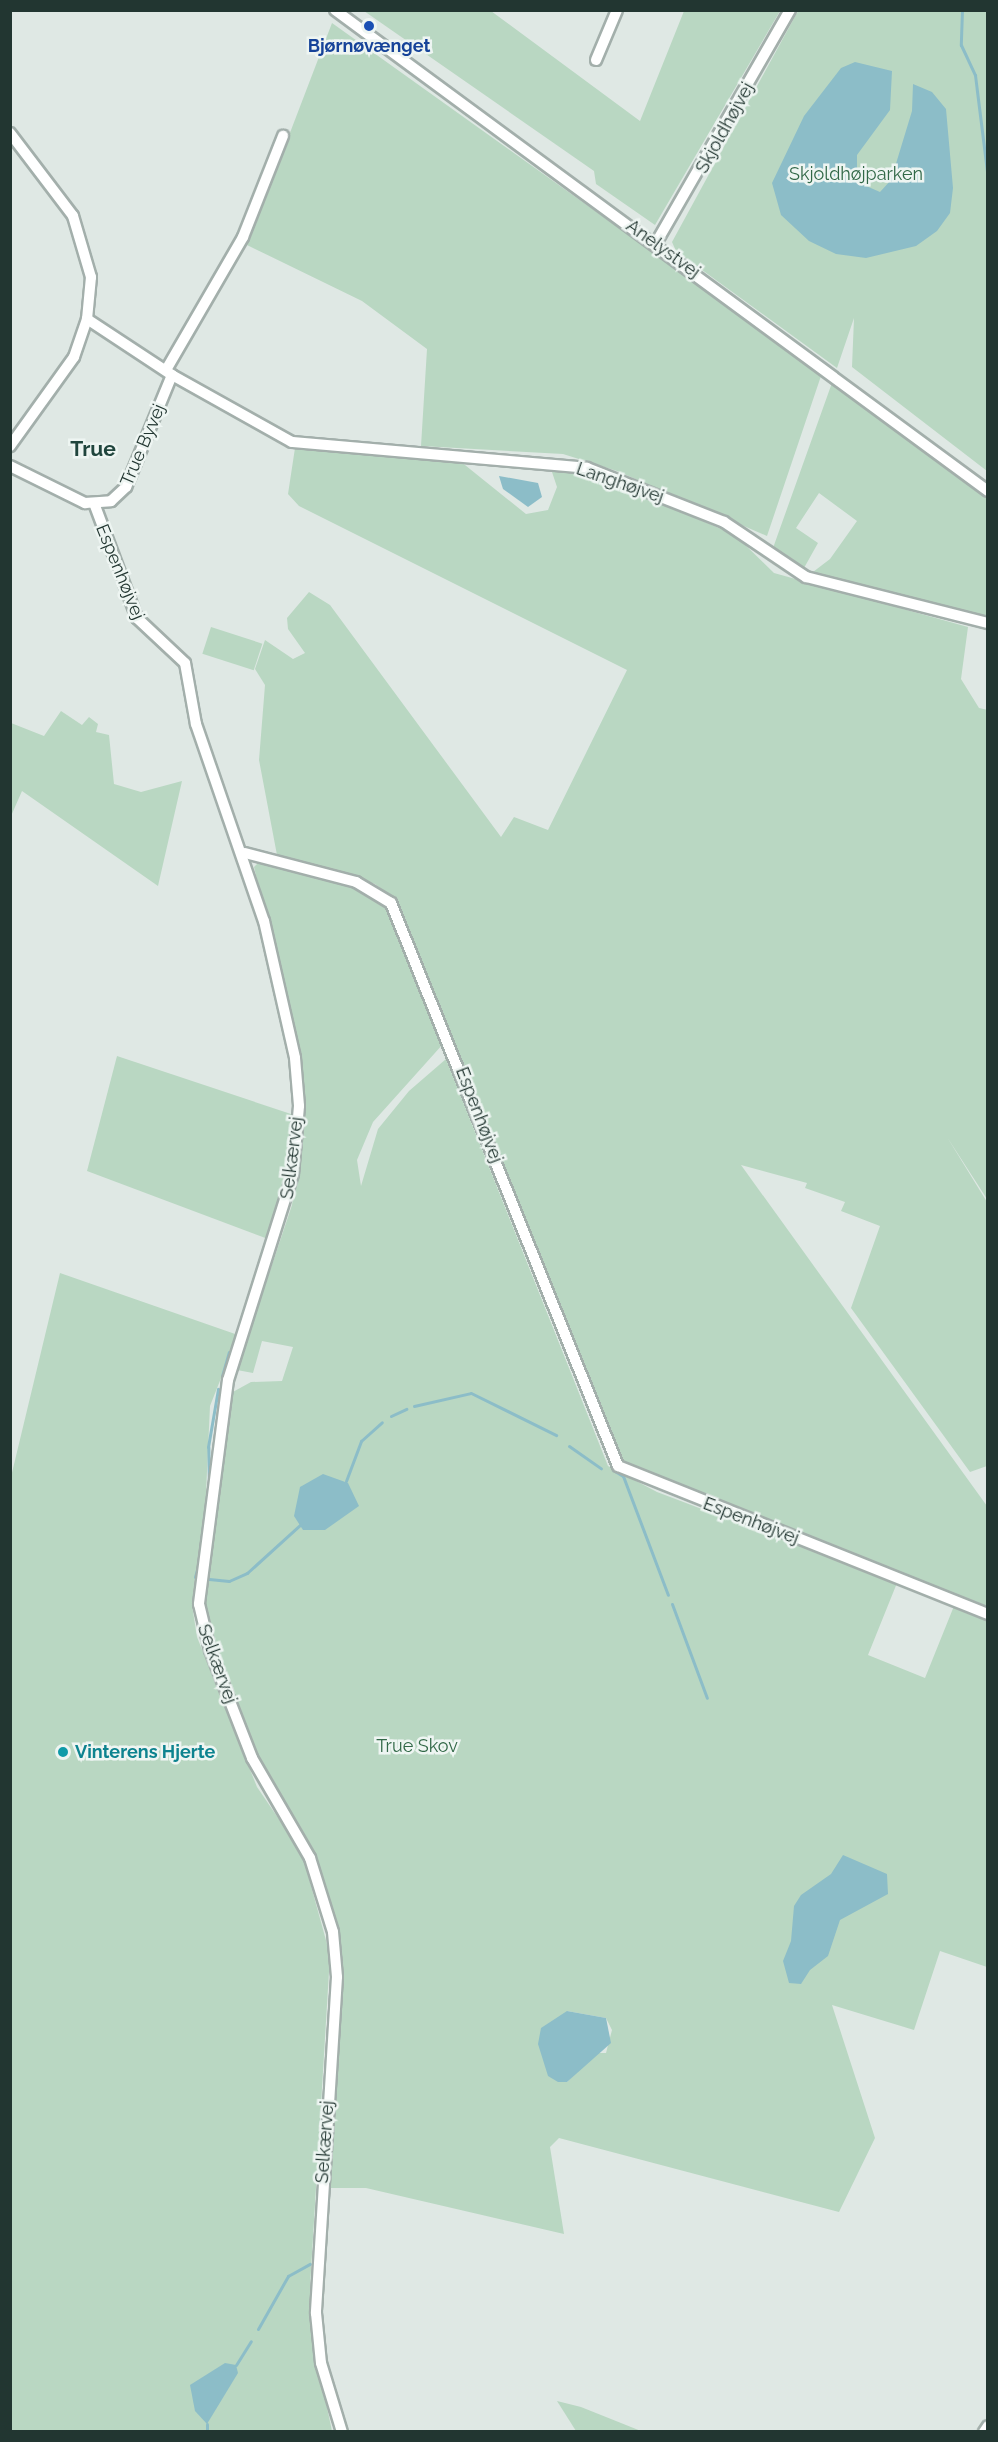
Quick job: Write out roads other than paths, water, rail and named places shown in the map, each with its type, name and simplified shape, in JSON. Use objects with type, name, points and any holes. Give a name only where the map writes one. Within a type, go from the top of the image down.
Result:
[{"type":"street","name":"Anelystvej","points":[[335,10],[656,243],[987,491]]},
{"type":"street","points":[[596,60],[616,10]]},
{"type":"street","name":"Skjoldhøjvej","points":[[656,243],[790,10]]},
{"type":"street","points":[[10,132],[73,216],[91,277],[87,319],[74,357],[10,446]]},
{"type":"street","points":[[87,319],[169,372],[243,237],[283,136]]},
{"type":"street","name":"True Byvej","points":[[94,503],[120,497],[126,487],[169,372]]},
{"type":"street","name":"Langhøjvej","points":[[169,372],[292,442],[587,468],[724,522],[806,577],[987,623]]},
{"type":"street","points":[[10,466],[73,499],[94,503]]},
{"type":"street","name":"Espenhøjvej","points":[[94,503],[136,618],[185,663],[196,724],[244,853],[356,882],[391,903],[618,1466],[987,1614]]},
{"type":"street","name":"Selkærvej","points":[[244,853],[291,1038],[298,1106],[296,1150],[286,1206],[224,1398],[213,1524],[199,1604],[210,1650],[252,1758],[310,1858],[333,1932],[335,2008],[316,2313],[321,2363],[342,2432]]},
{"type":"street","points":[[984,2432],[987,2426]]},
{"type":"water","points":[[855,62],[892,71],[890,110],[857,155],[857,182],[880,192],[891,180],[912,111],[913,84],[932,92],[946,109],[953,188],[950,213],[937,231],[916,246],[866,258],[836,254],[809,241],[781,215],[772,183],[804,116],[841,68]]},
{"type":"water","points":[[499,476],[538,483],[542,497],[528,507],[503,489]]},
{"type":"water","points":[[323,1474],[348,1483],[359,1506],[325,1530],[303,1530],[294,1516],[300,1487]]},
{"type":"water","points":[[843,1855],[887,1874],[888,1894],[840,1920],[828,1956],[810,1970],[801,1984],[789,1983],[783,1961],[791,1941],[794,1906],[801,1895],[831,1874]]},
{"type":"water","points":[[567,2011],[606,2018],[611,2043],[567,2082],[558,2082],[548,2076],[538,2044],[541,2028]]},
{"type":"water","points":[[225,2363],[236,2365],[238,2373],[207,2424],[195,2411],[190,2385]]},
{"type":"waterway","points":[[962,10],[961,45],[975,75],[988,179]]},
{"type":"waterway","points":[[222,1376],[229,1352]]},
{"type":"waterway","points":[[209,1486],[208,1447],[218,1389]]},
{"type":"waterway","points":[[414,1406],[471,1393],[556,1435]]},
{"type":"waterway","points":[[391,1416],[406,1409]]},
{"type":"waterway","points":[[346,1481],[361,1441],[382,1422]]},
{"type":"waterway","points":[[569,1446],[601,1468]]},
{"type":"waterway","points":[[613,1470],[623,1476],[668,1595]]},
{"type":"waterway","points":[[209,1579],[229,1581],[247,1573],[300,1525]]},
{"type":"waterway","points":[[195,1577],[201,1554]]},
{"type":"waterway","points":[[672,1604],[707,1698]]},
{"type":"waterway","points":[[258,2329],[288,2276],[310,2264]]},
{"type":"waterway","points":[[236,2365],[251,2341]]},
{"type":"waterway","points":[[207,2424],[207,2432]]},
{"type":"place","name":"Bjørnøvænget","points":[[369,26]]},
{"type":"place","name":"Vinterens Hjerte","points":[[63,1752]]},
{"type":"district","name":"True","points":[[93,449]]},
{"type":"park label","name":"Skjoldhøjparken","points":[[856,174]]},
{"type":"park label","name":"True Skov","points":[[417,1746]]}]
